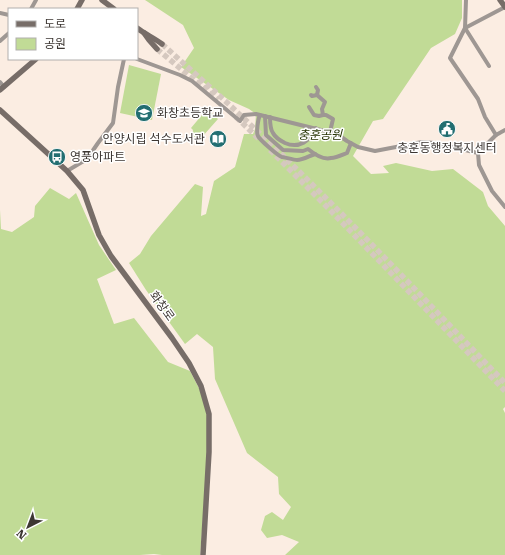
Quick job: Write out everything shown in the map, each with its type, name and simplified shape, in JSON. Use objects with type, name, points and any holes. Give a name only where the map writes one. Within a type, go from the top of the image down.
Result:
[{"type":"street","points":[[102,0],[113,8]]},
{"type":"street","points":[[466,0],[466,28],[450,58],[478,99],[485,117],[496,136]]},
{"type":"street","points":[[466,28],[505,7],[500,0]]},
{"type":"street","points":[[466,28],[489,66]]},
{"type":"street","points":[[138,29],[162,44]]},
{"type":"street","points":[[144,33],[157,49]]},
{"type":"street","points":[[0,41],[8,34]]},
{"type":"street","points":[[138,59],[180,75],[192,82],[240,121],[244,115],[256,114],[270,117],[337,134],[358,147],[375,151],[422,142],[435,143],[478,153]]},
{"type":"street","points":[[1,86],[35,60]]},
{"type":"street","points":[[67,171],[87,159],[113,123],[124,60]]},
{"type":"street","points":[[316,87],[318,90],[317,95]]},
{"type":"street","points":[[312,95],[317,95],[325,102],[322,109],[322,115]]},
{"type":"street","points":[[309,107],[314,115],[326,115],[333,119],[330,132]]},
{"type":"street","name":"화창로","points":[[0,110],[67,171],[83,190],[99,235],[111,256],[172,338],[189,363],[201,386],[209,414],[209,452],[203,555]]},
{"type":"street","points":[[262,116],[266,135],[283,150],[303,151],[308,149]]},
{"type":"street","points":[[262,116],[258,120],[258,137],[276,153],[282,157],[298,160],[315,154]]},
{"type":"street","points":[[270,117],[272,133],[288,145],[296,146],[304,143],[313,134],[316,128]]},
{"type":"street","points":[[478,153],[496,136],[505,130]]},
{"type":"street","points":[[262,141],[266,135],[272,133]]},
{"type":"street","points":[[304,143],[308,149],[315,154],[331,159],[347,153],[351,143]]},
{"type":"street","points":[[282,157],[283,150],[288,145]]},
{"type":"street","points":[[478,153],[479,165],[492,191],[505,207]]},
{"type":"green space","name":"충훈공원","points":[[145,0],[462,0],[462,18],[455,34],[431,48],[383,119],[373,121],[353,156],[371,174],[389,173],[383,166],[396,163],[432,171],[453,169],[483,192],[488,206],[505,226],[505,407],[503,409],[505,413],[505,555],[285,555],[299,542],[282,535],[267,538],[261,530],[265,516],[272,512],[283,520],[291,507],[279,494],[278,477],[247,453],[215,379],[213,347],[197,334],[185,344],[146,290],[129,263],[140,254],[151,236],[195,184],[203,187],[201,216],[206,214],[214,181],[235,167],[244,134],[253,134],[255,129],[256,114],[249,109],[229,100],[181,67],[194,48],[183,25]]},
{"type":"green space","points":[[129,65],[161,74],[152,120],[120,113]]},
{"type":"green space","points":[[207,109],[218,119],[202,137],[195,137],[192,135],[193,130],[191,128]]},
{"type":"green space","points":[[50,188],[69,199],[76,193],[99,245],[116,270],[97,279],[114,324],[134,318],[168,362],[190,371],[203,396],[207,415],[209,445],[200,555],[0,555],[0,210],[1,229],[12,232],[34,217],[35,206]]},
{"type":"tunnel","points":[[162,44],[209,86],[320,192],[505,383]]},
{"type":"tunnel","points":[[157,49],[218,100]]},
{"type":"tunnel","points":[[236,117],[260,140]]},
{"type":"tunnel","points":[[270,150],[505,391]]},
{"type":"place","name":"화창초등학교","points":[[144,113]]},
{"type":"place","name":"충훈동행정복지센터","points":[[447,129]]},
{"type":"place","name":"안양시립 석수도서관","points":[[218,139]]},
{"type":"place","name":"영풍아파트","points":[[57,157]]}]
